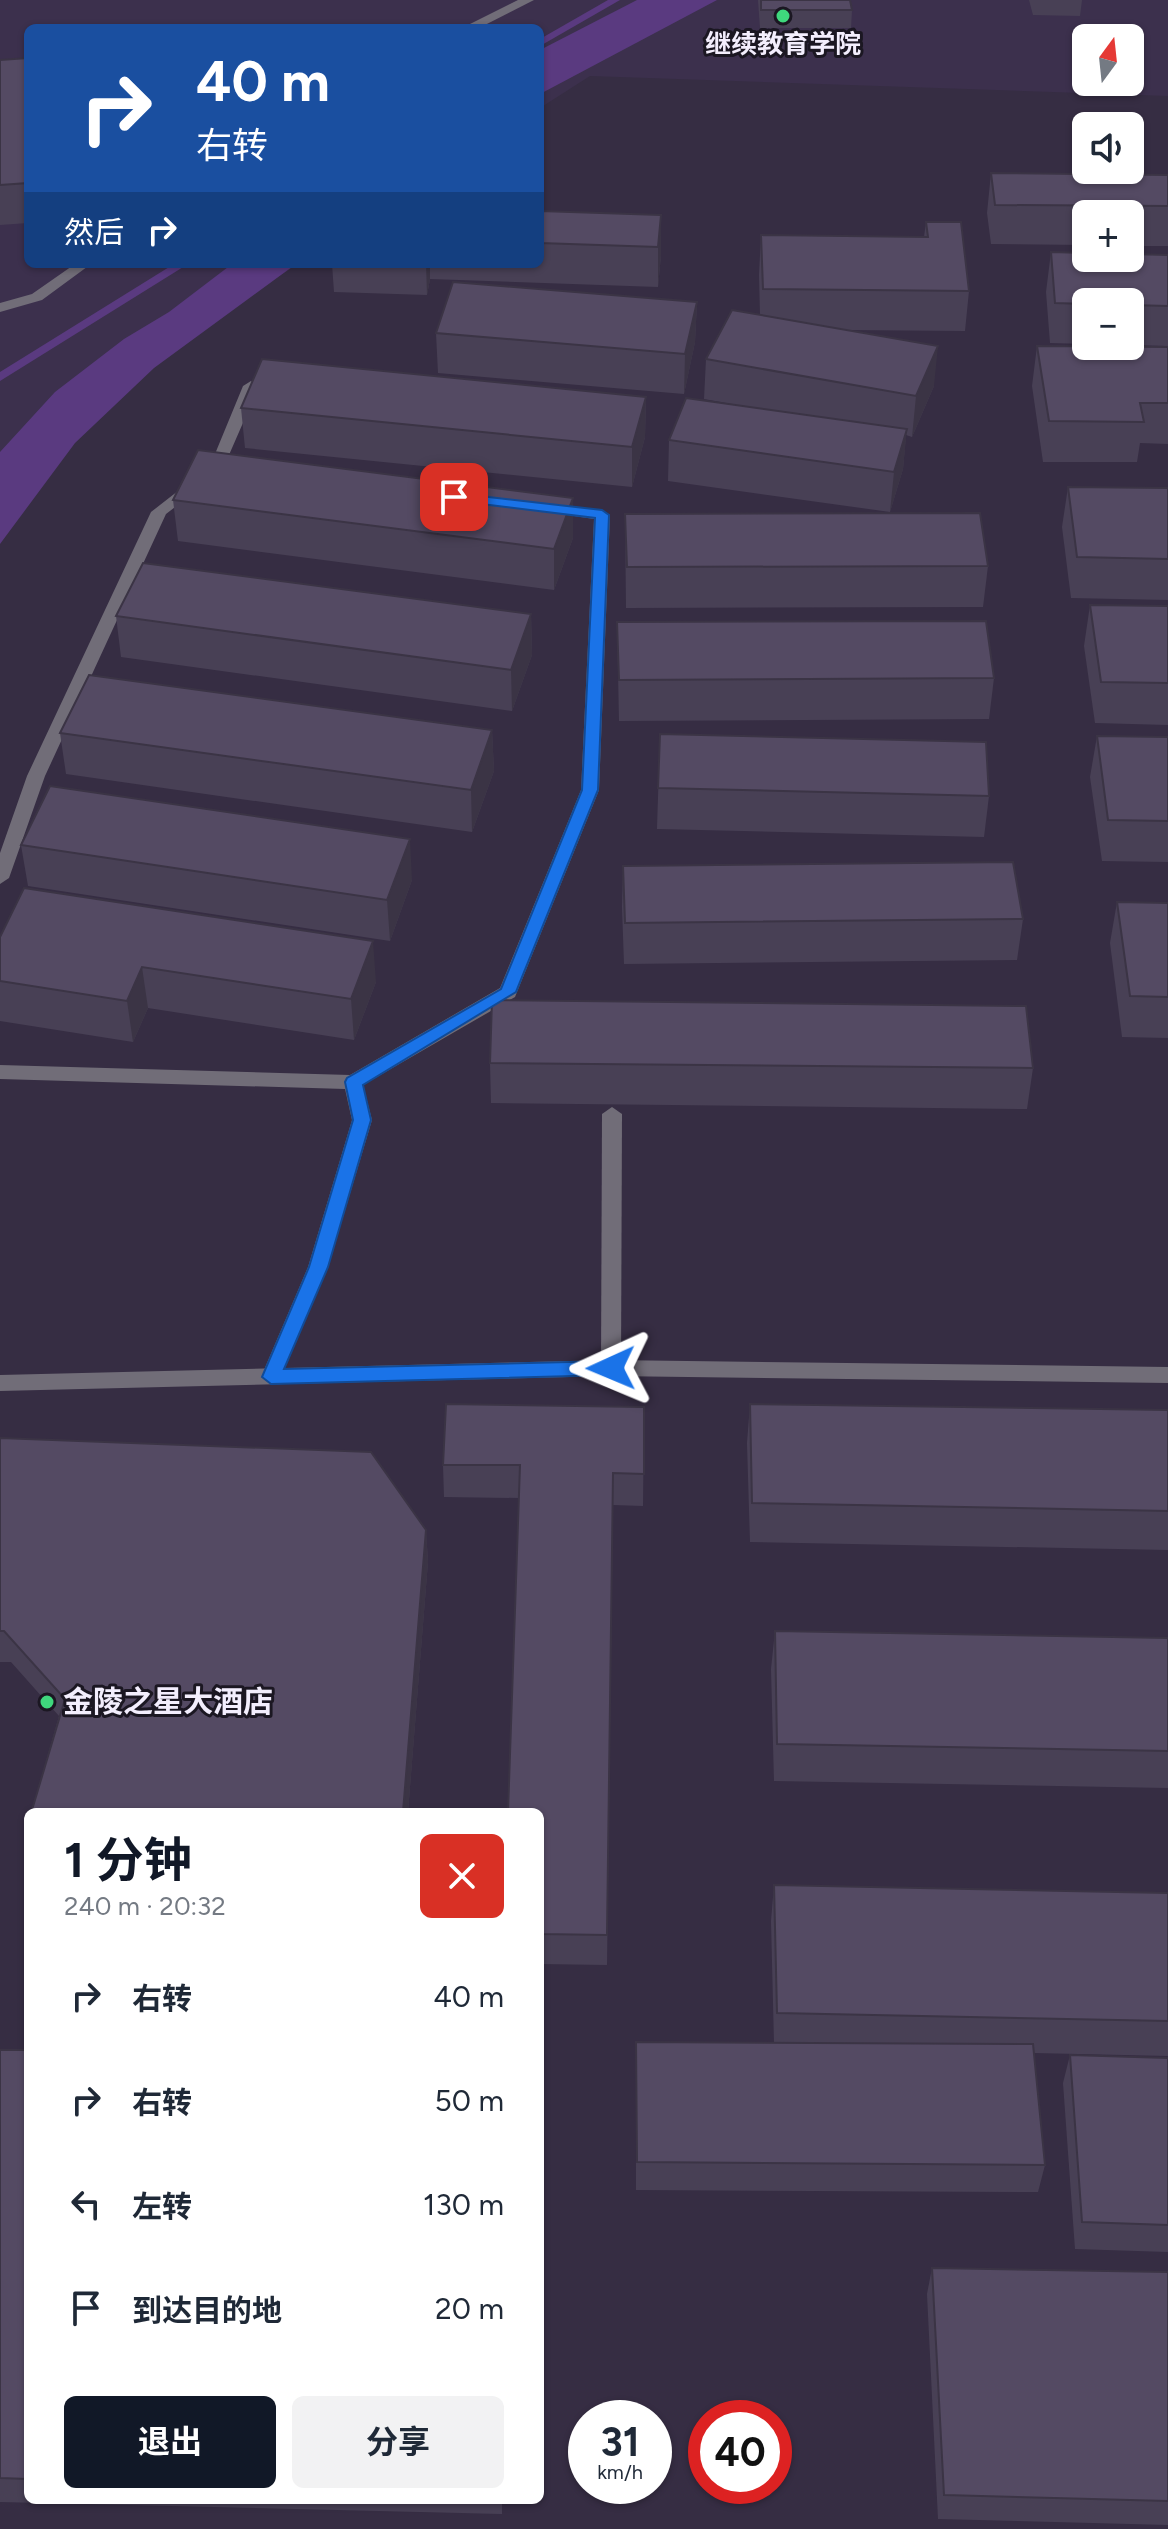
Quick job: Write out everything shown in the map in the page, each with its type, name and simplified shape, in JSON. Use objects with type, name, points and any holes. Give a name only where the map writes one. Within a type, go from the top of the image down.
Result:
[{"type":"street","points":[[477,24],[528,0]]},
{"type":"street","points":[[0,308],[37,297],[78,268]]},
{"type":"street","points":[[0,878],[36,776],[159,512],[225,469],[254,379]]},
{"type":"street","points":[[0,1072],[353,1082],[508,992],[590,790],[602,515],[525,505]]},
{"type":"street","points":[[271,1377],[318,1267],[362,1120],[353,1082]]},
{"type":"street","points":[[611,1368],[612,1114]]},
{"type":"street","points":[[0,1383],[611,1368],[1168,1375]]},
{"type":"shaded area","points":[[0,0],[1168,0],[1168,96],[1144,95],[1144,24],[1072,24],[1072,93],[590,76],[544,105],[544,24],[24,24],[24,268],[292,268],[0,455]]},
{"type":"shaded area","points":[[637,0],[717,0],[544,92],[544,48]]},
{"type":"shaded area","points":[[227,268],[291,268],[154,368],[75,443],[0,544],[0,452],[55,392],[124,339],[169,312]]},
{"type":"building","points":[[761,0],[850,0],[852,10],[761,10]]},
{"type":"building","points":[[24,58],[24,183],[0,185],[0,60]]},
{"type":"building","points":[[991,173],[1072,174],[1072,184],[1144,184],[1144,175],[1168,175],[1168,206],[1144,206],[1144,200],[1072,200],[1072,205],[995,205]]},
{"type":"building","points":[[544,211],[661,215],[658,247],[544,243]]},
{"type":"building","points":[[926,222],[961,222],[969,291],[763,289],[761,235],[928,237]]},
{"type":"building","points":[[1051,252],[1072,253],[1072,272],[1144,272],[1144,254],[1168,255],[1168,306],[1144,305],[1144,288],[1072,288],[1072,304],[1055,303]]},
{"type":"building","points":[[453,282],[697,302],[685,354],[436,333]]},
{"type":"building","points":[[732,310],[938,346],[916,396],[706,359]]},
{"type":"building","points":[[1037,346],[1072,346],[1072,360],[1144,360],[1144,347],[1168,347],[1168,403],[1140,403],[1144,422],[1049,421]]},
{"type":"building","points":[[262,359],[646,397],[632,447],[241,408]]},
{"type":"building","points":[[686,398],[907,429],[894,472],[669,440]]},
{"type":"building","points":[[198,450],[573,498],[554,549],[173,500]]},
{"type":"building","points":[[1068,487],[1168,488],[1168,559],[1077,557]]},
{"type":"building","points":[[980,513],[988,566],[627,567],[625,514]]},
{"type":"building","points":[[143,563],[531,614],[511,670],[116,616]]},
{"type":"building","points":[[1090,605],[1168,606],[1168,683],[1101,682]]},
{"type":"building","points":[[986,621],[994,678],[619,680],[617,622]]},
{"type":"building","points":[[89,675],[492,730],[471,790],[60,733]]},
{"type":"building","points":[[660,734],[986,742],[989,796],[658,788]]},
{"type":"building","points":[[1097,736],[1168,737],[1168,821],[1108,820]]},
{"type":"building","points":[[50,786],[410,839],[387,900],[21,845]]},
{"type":"building","points":[[1013,862],[1023,919],[625,923],[623,866]]},
{"type":"building","points":[[24,888],[373,941],[351,999],[142,967],[127,1001],[0,981],[0,937]]},
{"type":"building","points":[[1117,902],[1168,903],[1168,997],[1130,996]]},
{"type":"building","points":[[492,1000],[1026,1006],[1033,1068],[490,1063]]},
{"type":"building","points":[[446,1404],[644,1407],[644,1474],[613,1473],[607,1935],[544,1934],[544,1808],[508,1808],[520,1465],[443,1465]]},
{"type":"building","points":[[750,1404],[1168,1410],[1168,1511],[752,1503]]},
{"type":"building","points":[[0,1438],[371,1452],[426,1530],[403,1808],[33,1808],[65,1699],[4,1631],[0,1631]]},
{"type":"building","points":[[775,1631],[1168,1638],[1168,1751],[777,1744]]},
{"type":"building","points":[[774,1885],[1168,1893],[1168,2021],[777,2013]]},
{"type":"building","points":[[636,2042],[1033,2044],[1045,2165],[637,2162]]},
{"type":"building","points":[[0,2050],[24,2050],[24,2479],[0,2478]]},
{"type":"building","points":[[1070,2055],[1168,2058],[1168,2225],[1082,2222]]},
{"type":"building","points":[[932,2268],[1168,2272],[1168,2501],[944,2495]]},
{"type":"waterway","points":[[544,41],[615,0]]},
{"type":"waterway","points":[[0,377],[176,268]]},
{"type":"place","name":"继续教育学院","points":[[783,16]]},
{"type":"place","name":"金陵之星大酒店","points":[[47,1702]]},
{"type":"route","points":[[454,497],[602,515],[590,790],[508,992],[353,1082],[362,1120],[318,1267],[271,1377],[611,1368]]}]
